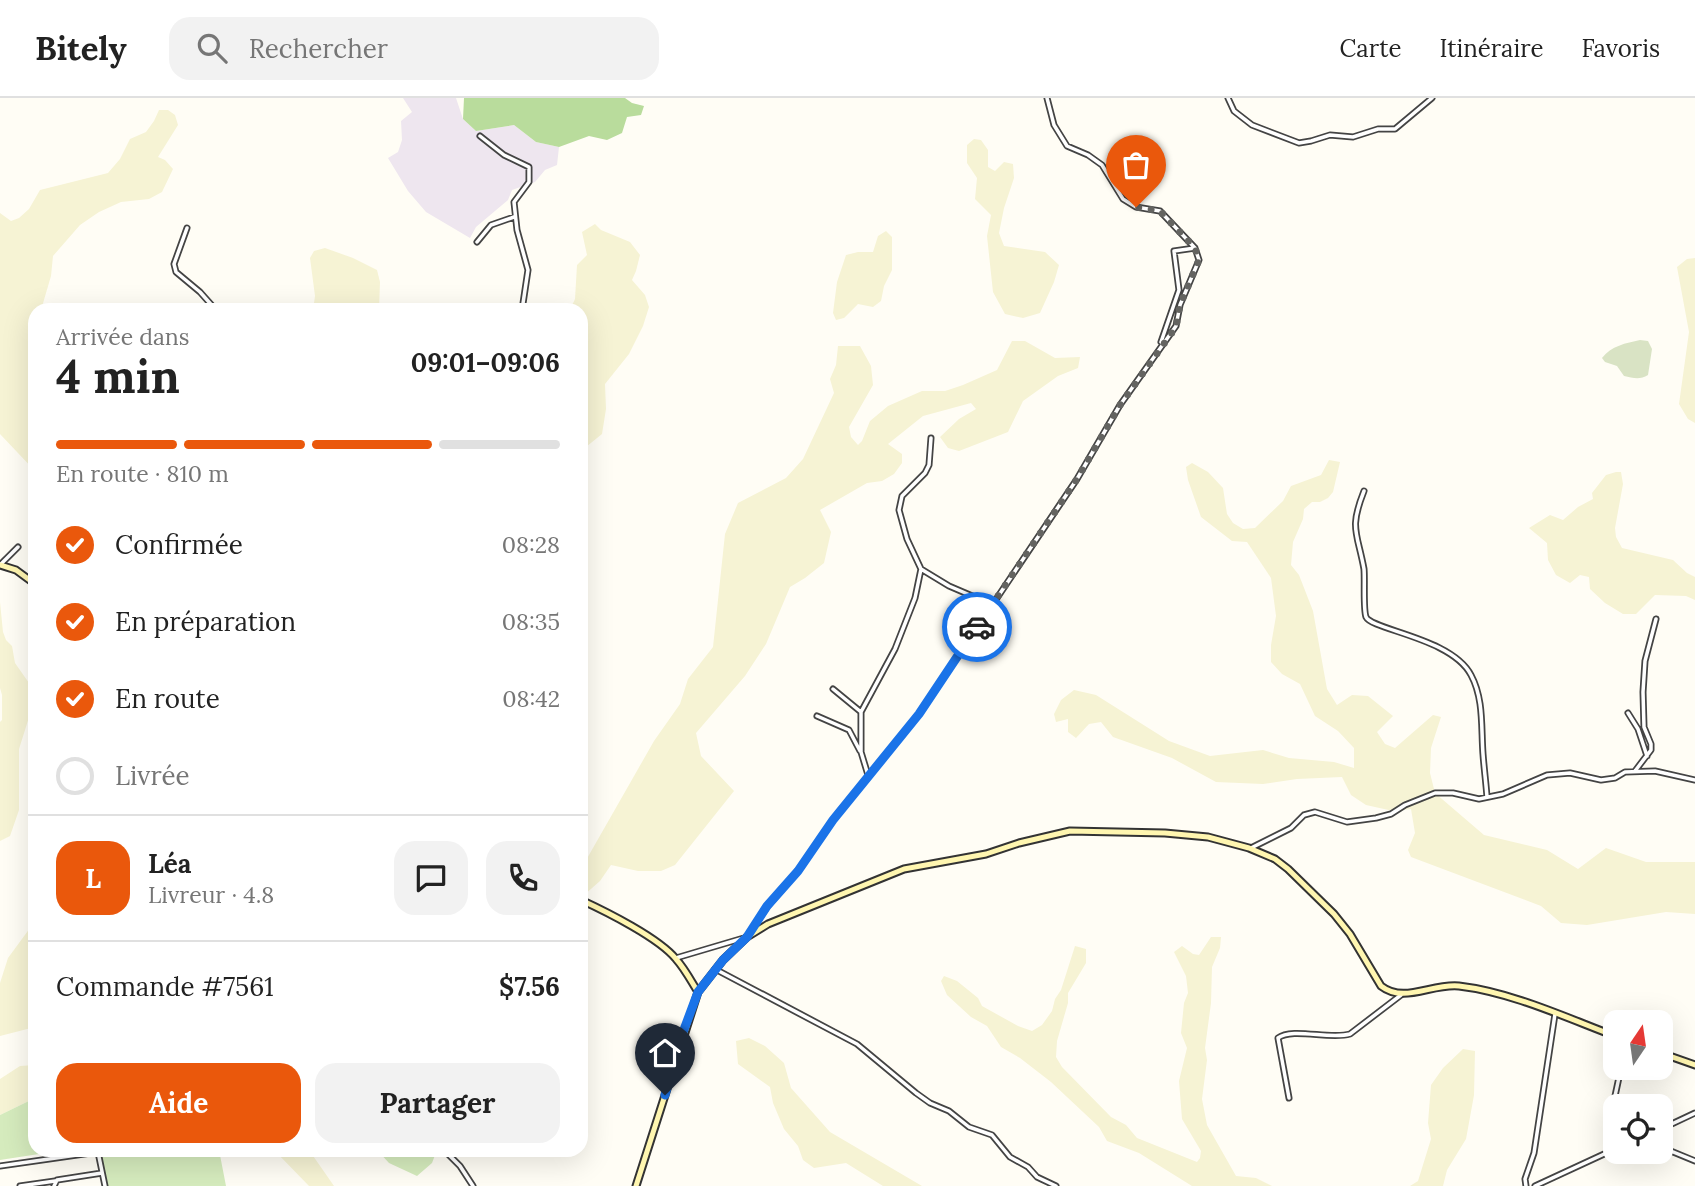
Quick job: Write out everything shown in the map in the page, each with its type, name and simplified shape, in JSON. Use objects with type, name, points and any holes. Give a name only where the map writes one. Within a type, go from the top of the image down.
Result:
[{"type":"street","points":[[636,1186],[698,992],[715,969],[747,937],[767,906],[798,871],[833,820],[919,714],[1068,492],[1120,405],[1176,327],[1180,305],[1199,260],[1195,248],[1160,211],[1136,207],[1124,199],[1102,165],[1068,146],[1054,125],[1047,98]]},
{"type":"street","points":[[1228,98],[1234,111],[1252,125],[1299,143],[1330,135],[1353,137],[1378,129],[1395,129],[1432,98]]},
{"type":"street","points":[[480,136],[504,155],[529,167],[529,183],[514,202],[528,270],[523,303]]},
{"type":"street","points":[[477,242],[491,225],[515,217]]},
{"type":"street","points":[[187,228],[174,264],[176,272],[210,303]]},
{"type":"street","points":[[1158,349],[1166,333],[1179,290],[1174,251],[1195,248]]},
{"type":"street","points":[[931,438],[932,452],[925,473],[902,496],[900,510],[907,539],[921,569],[949,586],[992,604]]},
{"type":"street","points":[[1364,491],[1354,527],[1363,567],[1365,615],[1371,623],[1421,639],[1456,656],[1472,675],[1481,706],[1487,797]]},
{"type":"street","points":[[18,547],[0,565],[16,570],[28,579]]},
{"type":"street","points":[[861,752],[861,712],[895,649],[915,598],[921,569]]},
{"type":"street","points":[[1635,771],[1647,756],[1651,744],[1644,727],[1645,661],[1656,620]]},
{"type":"street","points":[[833,689],[861,712]]},
{"type":"street","points":[[1628,713],[1638,729],[1647,756]]},
{"type":"street","points":[[817,716],[849,730],[861,752],[868,775]]},
{"type":"street","points":[[1249,848],[1291,828],[1304,815],[1315,812],[1348,821],[1391,814],[1434,793],[1453,793],[1479,799],[1503,794],[1547,775],[1570,773],[1601,780],[1615,778],[1625,772],[1655,771],[1695,780]]},
{"type":"street","points":[[676,958],[747,937],[798,910],[904,869],[986,854],[1070,831],[1165,833],[1208,837],[1249,848],[1275,859],[1334,914],[1381,986],[1388,992],[1401,995]]},
{"type":"street","points":[[588,904],[621,920],[676,958],[698,992]]},
{"type":"street","points":[[715,969],[857,1044],[930,1103],[949,1111],[969,1127],[992,1135],[1010,1157],[1028,1167],[1037,1177],[1056,1186]]},
{"type":"street","points":[[1289,1098],[1278,1038],[1289,1034],[1340,1037],[1350,1034],[1401,995],[1427,988],[1457,985],[1490,992],[1603,1032]]},
{"type":"street","points":[[1526,1186],[1525,1179],[1534,1153],[1555,1014]]},
{"type":"street","points":[[1673,1057],[1695,1065]]},
{"type":"street","points":[[1673,1123],[1695,1113]]},
{"type":"street","points":[[1673,1152],[1695,1161]]},
{"type":"street","points":[[1535,1186],[1603,1153]]},
{"type":"street","points":[[0,1166],[63,1157]]},
{"type":"street","points":[[99,1157],[105,1186]]},
{"type":"street","points":[[451,1157],[473,1186]]},
{"type":"street","points":[[20,1186],[102,1173]]},
{"type":"street","points":[[54,1186],[57,1180]]},
{"type":"shaded area","points":[[403,98],[456,98],[463,119],[476,131],[514,125],[536,142],[559,147],[557,165],[545,170],[535,182],[512,190],[508,200],[476,227],[470,238],[426,212],[408,191],[388,158],[398,152],[402,140],[401,121],[412,112]]},
{"type":"shaded area","points":[[159,110],[168,110],[175,115],[178,125],[158,157],[173,169],[162,192],[149,199],[121,202],[80,225],[53,256],[51,276],[43,303],[28,303],[28,464],[0,434],[0,213],[11,221],[29,209],[40,190],[108,173],[120,159],[130,139],[146,132]]},
{"type":"shaded area","points":[[974,139],[981,140],[988,150],[988,167],[995,171],[1004,162],[1013,164],[1014,178],[999,233],[1004,246],[1045,252],[1059,265],[1040,313],[1023,318],[1005,314],[993,292],[987,236],[991,215],[975,199],[977,178],[967,163],[967,145]]},
{"type":"shaded area","points":[[595,224],[601,230],[630,242],[640,255],[632,280],[645,295],[649,307],[629,354],[605,384],[606,409],[602,434],[588,445],[588,303],[573,303],[577,265],[587,255],[582,232]]},
{"type":"shaded area","points":[[886,231],[892,237],[892,270],[884,286],[881,301],[873,307],[858,304],[844,318],[836,320],[833,313],[837,282],[846,255],[873,252],[878,236]]},
{"type":"shaded area","points":[[325,248],[377,270],[380,282],[379,303],[314,303],[310,258],[314,251]]},
{"type":"shaded area","points":[[1695,258],[1695,423],[1688,419],[1679,404],[1689,332],[1677,267],[1687,259]]},
{"type":"shaded area","points":[[1012,341],[1025,341],[1055,358],[1080,357],[1078,368],[1058,376],[1023,401],[1008,432],[959,451],[948,448],[940,437],[959,419],[976,409],[971,403],[923,416],[888,444],[902,454],[902,463],[894,474],[882,481],[867,483],[820,510],[831,532],[824,563],[790,587],[766,644],[745,676],[696,733],[701,756],[734,791],[675,865],[661,871],[638,871],[611,865],[600,881],[588,892],[588,857],[654,741],[680,704],[688,679],[713,647],[725,534],[738,503],[786,478],[803,459],[834,393],[830,379],[836,365],[838,346],[860,346],[871,366],[873,385],[849,427],[851,437],[858,445],[870,421],[888,406],[922,391],[945,391],[997,370]]},
{"type":"shaded area","points":[[1329,460],[1340,462],[1333,492],[1328,498],[1312,502],[1304,509],[1303,519],[1293,542],[1291,565],[1299,575],[1313,611],[1327,689],[1337,705],[1352,695],[1368,696],[1393,716],[1377,732],[1385,744],[1395,748],[1433,715],[1441,717],[1431,748],[1430,773],[1435,793],[1484,835],[1547,850],[1578,869],[1606,848],[1646,862],[1695,862],[1695,914],[1666,912],[1587,925],[1561,923],[1541,906],[1411,857],[1408,850],[1415,833],[1411,809],[1393,811],[1366,805],[1351,795],[1342,777],[1263,784],[1216,782],[1172,758],[1113,737],[1101,722],[1089,724],[1076,738],[1068,732],[1068,719],[1056,722],[1054,714],[1061,700],[1074,690],[1096,695],[1169,741],[1210,756],[1263,750],[1289,758],[1334,762],[1354,768],[1354,748],[1338,731],[1315,716],[1300,684],[1282,674],[1271,662],[1276,616],[1271,578],[1247,542],[1232,541],[1201,517],[1186,467],[1192,463],[1208,472],[1223,488],[1227,514],[1233,523],[1243,529],[1255,528],[1283,501],[1291,486],[1321,475]]},
{"type":"shaded area","points":[[1621,472],[1623,484],[1615,528],[1622,548],[1673,560],[1695,577],[1695,600],[1686,596],[1655,595],[1636,614],[1623,614],[1605,603],[1590,589],[1589,577],[1580,575],[1570,583],[1556,575],[1548,560],[1547,543],[1529,528],[1550,515],[1563,520],[1593,499],[1592,493],[1606,475]]},
{"type":"shaded area","points":[[0,602],[3,632],[12,646],[15,663],[28,682],[28,720],[19,749],[19,810],[10,836],[0,841],[2,695]]},
{"type":"shaded area","points":[[28,931],[28,1029],[0,1036],[0,983],[8,958]]},
{"type":"shaded area","points":[[1211,937],[1221,937],[1220,948],[1212,967],[1211,1003],[1205,1048],[1207,1060],[1202,1099],[1207,1125],[1236,1176],[1256,1178],[1272,1186],[1192,1186],[1139,1153],[1107,1141],[1099,1127],[1051,1082],[1001,1047],[987,1026],[971,1017],[947,995],[941,981],[944,976],[957,981],[978,998],[982,1006],[1032,1031],[1042,1025],[1052,1011],[1075,946],[1086,949],[1086,963],[1068,993],[1056,1057],[1062,1067],[1111,1117],[1126,1125],[1137,1138],[1197,1162],[1201,1151],[1182,1119],[1179,1081],[1187,1048],[1181,1033],[1184,1003],[1188,993],[1186,976],[1174,952],[1182,946],[1199,955]]},
{"type":"shaded area","points":[[749,1038],[765,1046],[784,1063],[791,1088],[830,1132],[922,1186],[883,1186],[846,1163],[814,1168],[803,1160],[798,1146],[784,1129],[773,1103],[770,1087],[738,1064],[736,1041]]},
{"type":"shaded area","points":[[1463,1049],[1475,1051],[1474,1095],[1466,1139],[1447,1170],[1443,1186],[1410,1186],[1418,1181],[1431,1139],[1428,1123],[1431,1085],[1443,1068]]},
{"type":"shaded area","points":[[28,1065],[28,1101],[0,1115],[0,1079],[20,1066]]},
{"type":"shaded area","points":[[281,1157],[314,1157],[334,1186],[309,1186]]},
{"type":"green space","points":[[464,98],[625,98],[644,106],[641,115],[627,117],[622,133],[607,140],[589,136],[559,147],[536,142],[514,125],[476,131],[463,119]]},
{"type":"green space","points":[[1640,340],[1648,341],[1652,349],[1648,375],[1645,377],[1624,376],[1617,366],[1605,362],[1602,358],[1614,348]]},
{"type":"green space","points":[[28,1101],[28,1156],[0,1160],[0,1115]]},
{"type":"green space","points":[[100,1157],[220,1157],[226,1186],[107,1186]]},
{"type":"green space","points":[[383,1157],[434,1157],[432,1163],[417,1176],[389,1163]]},
{"type":"way so far","points":[[977,627],[1077,479],[1120,405],[1176,327],[1180,305],[1199,260],[1195,248],[1160,211],[1136,207]]},
{"type":"route","points":[[665,1095],[682,1035],[698,992],[723,960],[747,937],[767,906],[798,871],[833,820],[919,714],[977,627]]}]
